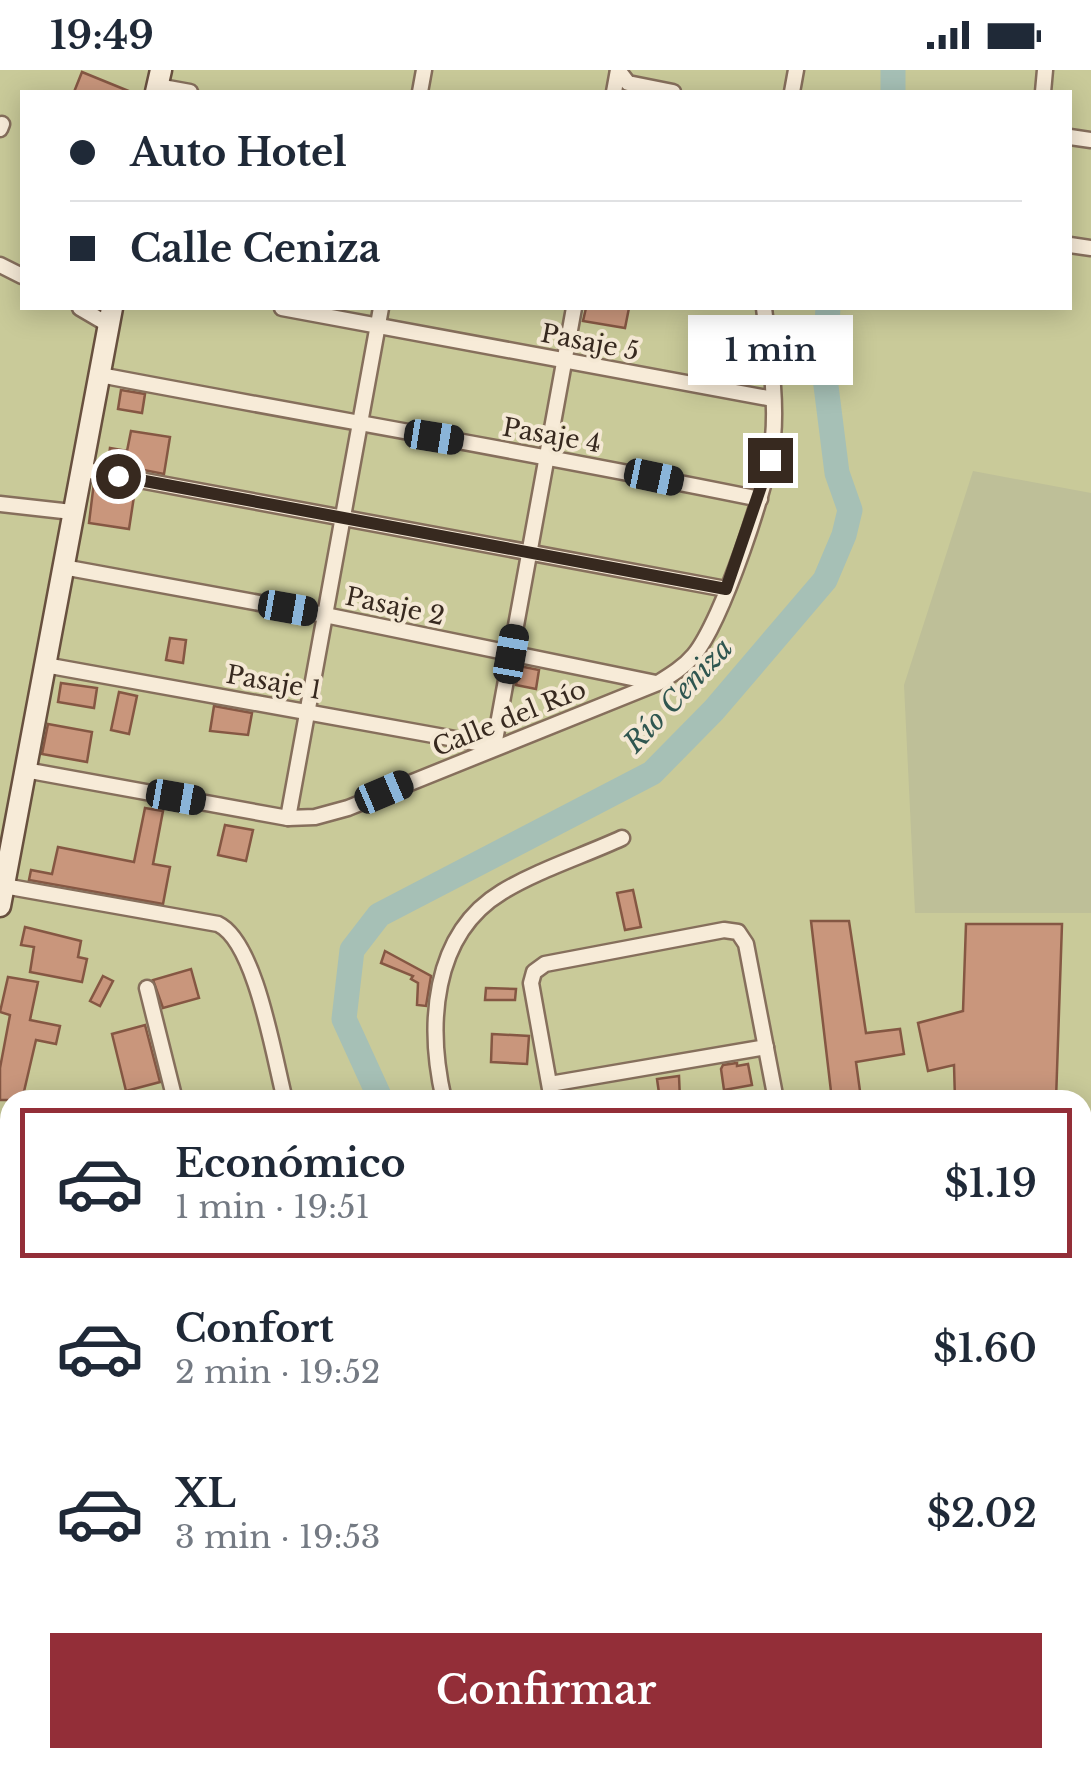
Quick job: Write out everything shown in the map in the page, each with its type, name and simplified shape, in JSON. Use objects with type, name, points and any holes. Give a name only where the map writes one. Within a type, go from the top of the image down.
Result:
[{"type":"main road","points":[[2,883],[110,316]]},
{"type":"street","points":[[618,70],[628,83],[663,90]]},
{"type":"street","points":[[158,83],[183,90]]},
{"type":"street","name":"Pasaje 5","points":[[293,310],[773,400]]},
{"type":"street","points":[[288,818],[380,310]]},
{"type":"street","points":[[494,746],[574,310]]},
{"type":"street","name":"Calle del Río","points":[[25,770],[288,818],[315,816],[348,808],[658,683],[694,655],[726,589],[760,499],[770,460],[773,400],[764,310]]},
{"type":"street","name":"Pasaje 4","points":[[100,375],[760,499]]},
{"type":"street","points":[[80,469],[726,589]]},
{"type":"street","points":[[0,504],[72,512]]},
{"type":"street","name":"Pasaje 2","points":[[63,567],[325,614],[658,683]]},
{"type":"street","name":"Pasaje 1","points":[[45,665],[494,746]]},
{"type":"street","points":[[443,1090],[435,1005],[441,971],[463,926],[501,892],[622,838]]},
{"type":"street","points":[[2,883],[228,929],[248,957],[282,1090]]},
{"type":"street","points":[[551,1090],[531,983],[534,972],[545,964],[724,930],[738,932],[746,944],[774,1090]]},
{"type":"street","points":[[148,988],[173,1090]]},
{"type":"street","points":[[550,1084],[766,1047]]},
{"type":"green space","points":[[0,70],[1091,70],[1091,1090],[0,1090]]},
{"type":"green space","points":[[973,471],[1091,493],[1091,913],[915,913],[904,685]]},
{"type":"building","points":[[82,72],[126,90],[75,90]]},
{"type":"building","points":[[586,310],[629,310],[625,328],[583,321]]},
{"type":"building","points":[[121,390],[145,394],[142,413],[118,409]]},
{"type":"building","points":[[131,431],[170,437],[164,474],[108,463],[110,448],[127,451]]},
{"type":"building","points":[[94,482],[135,490],[129,529],[89,523]]},
{"type":"building","points":[[170,638],[186,640],[183,663],[166,660]]},
{"type":"building","points":[[519,666],[539,670],[536,689],[516,685]]},
{"type":"building","points":[[61,683],[97,688],[94,708],[58,702]]},
{"type":"building","points":[[119,692],[137,696],[129,734],[111,730]]},
{"type":"building","points":[[214,706],[252,713],[248,735],[210,731]]},
{"type":"building","points":[[48,724],[92,732],[87,762],[42,754]]},
{"type":"building","points":[[145,808],[163,811],[153,864],[170,867],[163,904],[29,880],[31,870],[52,874],[58,847],[134,862]]},
{"type":"building","points":[[225,825],[253,830],[246,861],[218,855]]},
{"type":"building","points":[[633,890],[641,927],[625,930],[617,893]]},
{"type":"building","points":[[811,921],[849,921],[866,1033],[900,1029],[904,1054],[856,1062],[860,1090],[831,1090]]},
{"type":"building","points":[[966,924],[1062,924],[1056,1090],[955,1090],[954,1065],[928,1071],[918,1023],[963,1011]]},
{"type":"building","points":[[25,927],[81,941],[78,957],[87,959],[82,982],[30,972],[34,947],[21,945]]},
{"type":"building","points":[[385,951],[431,976],[426,1006],[417,1005],[418,983],[411,979],[413,976],[381,963]]},
{"type":"building","points":[[191,969],[199,998],[163,1008],[153,980]]},
{"type":"building","points":[[103,976],[113,981],[100,1006],[90,1001]]},
{"type":"building","points":[[8,977],[38,982],[30,1020],[60,1026],[56,1044],[36,1040],[24,1090],[0,1090],[10,1015],[0,1012]]},
{"type":"building","points":[[486,988],[516,989],[515,1000],[485,1000]]},
{"type":"building","points":[[145,1025],[160,1082],[126,1090],[112,1034]]},
{"type":"building","points":[[492,1034],[529,1036],[527,1064],[491,1062]]},
{"type":"building","points":[[748,1064],[752,1085],[724,1090],[721,1069],[723,1065]]},
{"type":"building","points":[[679,1076],[680,1090],[659,1090],[657,1079]]},
{"type":"waterway","name":"Río Ceniza","points":[[893,70],[893,90]]},
{"type":"waterway","name":"Río Ceniza","points":[[376,1090],[344,1019],[352,950],[379,915],[652,773],[714,710],[825,580],[850,510],[837,473],[824,370],[828,310]]},
{"type":"route","points":[[118,476],[726,589],[760,499],[770,460]]}]
